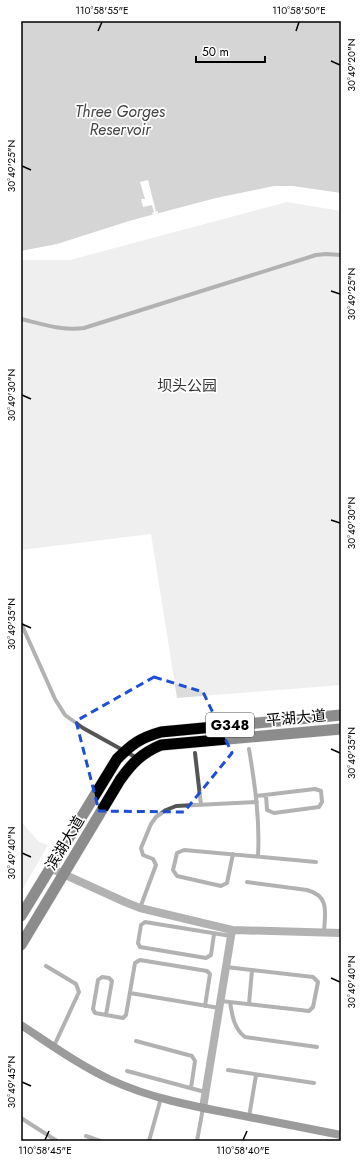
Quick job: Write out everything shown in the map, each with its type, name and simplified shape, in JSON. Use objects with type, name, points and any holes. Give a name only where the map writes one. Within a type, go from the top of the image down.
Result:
[{"type":"highway","name":"平湖大道","points":[[124,751],[145,737],[161,732],[341,716]]},
{"type":"highway","name":"平湖大道","points":[[138,759],[149,750],[161,745],[341,730]]},
{"type":"highway","name":"滨湖大道","points":[[21,916],[107,774],[124,751]]},
{"type":"highway","name":"滨湖大道","points":[[21,945],[120,780],[138,759]]},
{"type":"main road","points":[[21,1025],[85,1066],[112,1080],[141,1092],[203,1108],[341,1134]]},
{"type":"street","points":[[50,868],[140,908],[232,933],[341,933]]},
{"type":"street","points":[[203,1108],[232,933]]},
{"type":"lane","points":[[21,319],[58,328],[84,328],[316,255],[341,255]]},
{"type":"lane","points":[[21,622],[55,699],[66,715],[83,728],[138,759]]},
{"type":"lane","points":[[249,749],[257,802],[259,834],[258,856]]},
{"type":"lane","points":[[195,753],[201,805]]},
{"type":"lane","points":[[256,796],[266,794],[315,789],[321,791],[322,802],[319,808],[274,813],[267,810],[266,794]]},
{"type":"lane","points":[[140,908],[156,865],[153,859],[143,855],[141,848],[151,824],[156,817],[166,810],[176,806],[257,802]]},
{"type":"lane","points":[[233,854],[227,883],[221,886],[177,876],[173,870],[177,853],[184,850],[258,856],[316,862]]},
{"type":"lane","points":[[247,882],[307,890],[319,895],[325,906],[324,932]]},
{"type":"lane","points":[[214,934],[211,955],[206,958],[140,947],[138,943],[141,925],[145,922],[214,934],[232,933]]},
{"type":"lane","points":[[106,1015],[112,981],[109,978],[102,977],[98,980],[93,1009],[95,1014],[123,1018],[126,1015],[135,963],[140,960],[206,971],[210,974],[205,1006]]},
{"type":"lane","points":[[46,966],[76,984],[79,992],[54,1046]]},
{"type":"lane","points":[[130,993],[205,1006],[230,1002],[309,1012],[314,1007],[318,982],[313,977],[226,967]]},
{"type":"lane","points":[[249,1004],[252,970]]},
{"type":"lane","points":[[230,1002],[232,1016],[239,1032],[245,1037],[317,1047]]},
{"type":"lane","points":[[136,1041],[192,1056],[195,1061],[191,1088]]},
{"type":"lane","points":[[228,1070],[314,1083]]},
{"type":"lane","points":[[127,1071],[206,1092]]},
{"type":"lane","points":[[249,1117],[256,1074]]},
{"type":"lane","points":[[149,1141],[161,1098]]},
{"type":"lane","points":[[197,1141],[203,1108]]},
{"type":"lane","points":[[21,1118],[57,1141]]},
{"type":"lane","points":[[86,1136],[100,1141]]},
{"type":"highlighted area","points":[[154,677],[203,692],[232,753],[184,812],[99,811],[76,721]]},
{"type":"green space","name":"坝头公园","points":[[287,202],[341,211],[341,685],[177,698],[151,534],[21,550],[21,260],[70,260]]},
{"type":"green space","points":[[21,821],[39,842],[48,845],[21,892]]},
{"type":"water","name":"Three Gorges Reservoir","points":[[21,21],[341,21],[341,193],[293,186],[274,186],[216,198],[129,221],[57,244],[21,251]]},
{"type":"pier","points":[[148,180],[156,212],[158,211],[158,213],[153,215],[152,213],[154,212],[152,205],[143,207],[141,199],[145,199],[140,182]]}]
